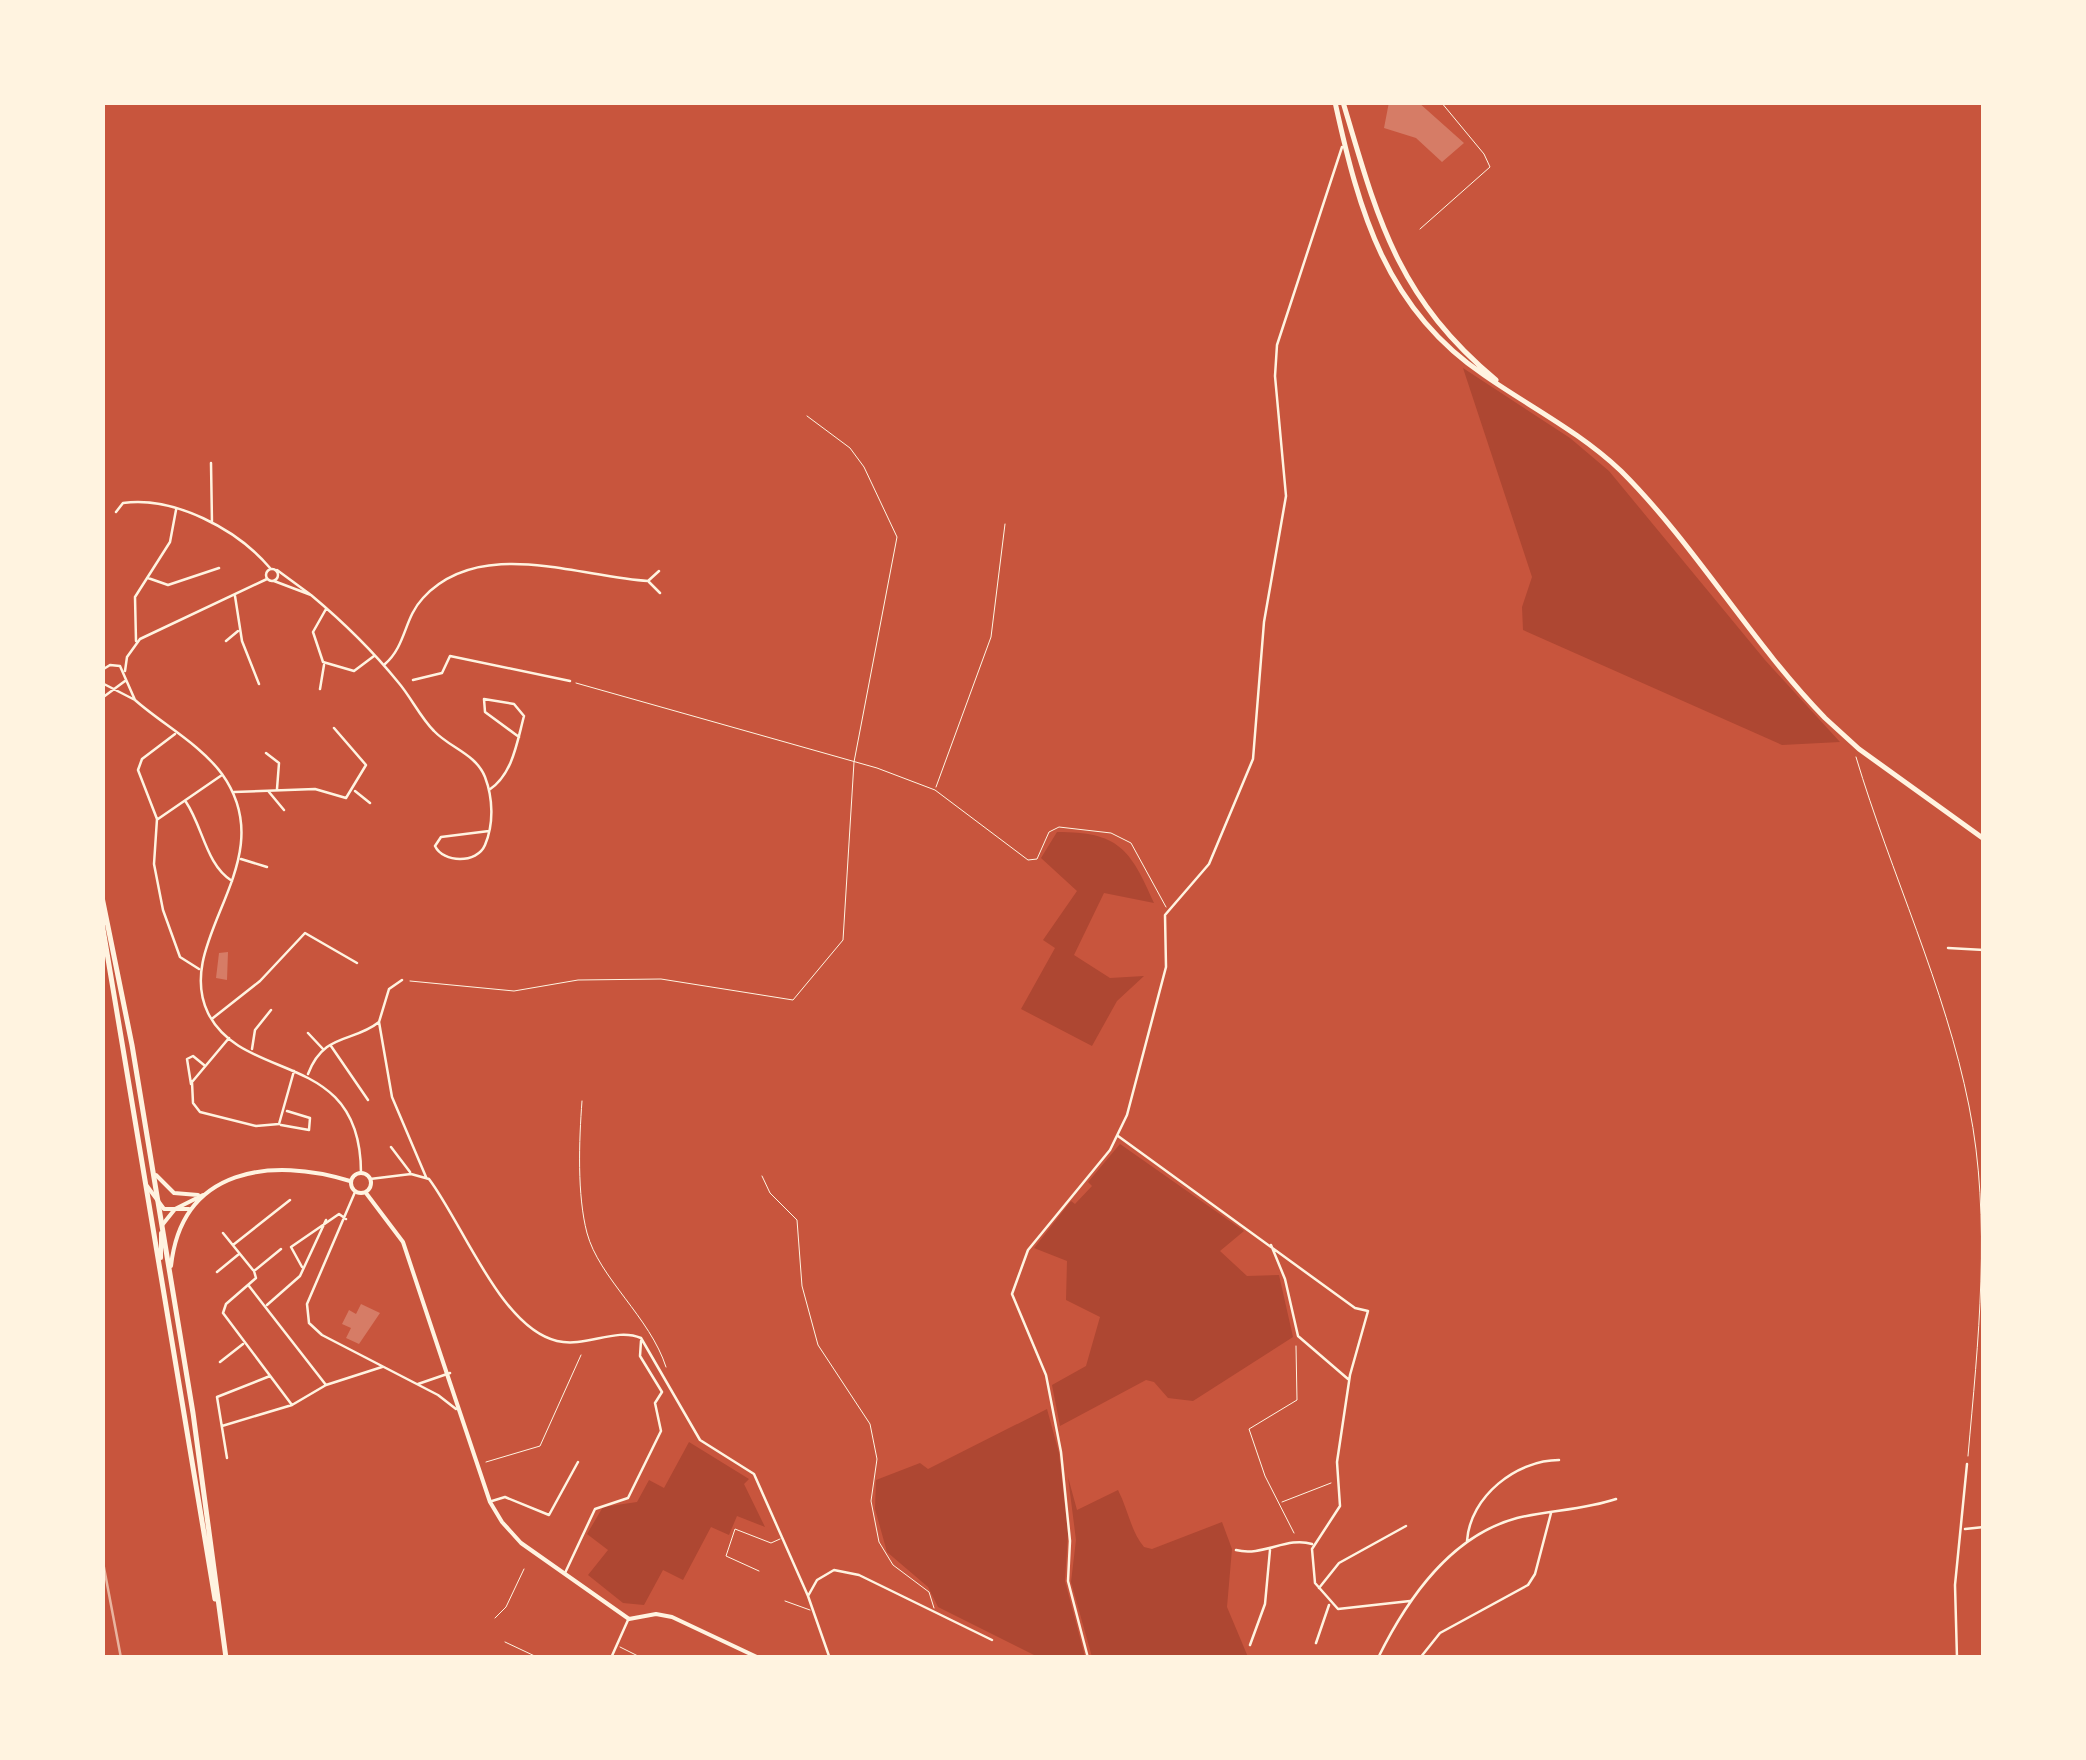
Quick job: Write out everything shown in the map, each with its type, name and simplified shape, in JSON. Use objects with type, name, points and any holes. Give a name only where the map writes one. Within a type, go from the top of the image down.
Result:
[{"type":"main road","points":[[1335,102],[1344,144],[1380,252],[1400,295],[1448,349],[1577,434],[1624,475],[1794,684],[1859,749],[1984,839]]},
{"type":"main road","points":[[1343,102],[1372,204],[1403,276],[1456,343],[1506,388]]},
{"type":"main road","points":[[1344,144],[1353,140]]},
{"type":"main road","points":[[102,897],[170,1276],[210,1530],[218,1612]]},
{"type":"main road","points":[[102,923],[226,1658]]},
{"type":"street","points":[[1088,1658],[1068,1581],[1070,1541],[1061,1452],[1046,1375],[1012,1294],[1028,1250],[1118,1136],[1166,967],[1168,909],[1208,864],[1253,759],[1287,480],[1275,376],[1277,345],[1344,144]]},
{"type":"street","points":[[211,464],[212,525]]},
{"type":"street","points":[[116,512],[129,502],[176,508],[212,525],[311,594],[384,665],[436,733],[478,764],[489,790],[489,831],[483,850],[446,859],[435,846],[440,837],[489,831]]},
{"type":"street","points":[[135,700],[125,671],[136,643],[135,598],[170,542],[176,508]]},
{"type":"street","points":[[102,539],[102,557]]},
{"type":"street","points":[[384,665],[398,651],[420,601],[460,575],[538,564],[648,582],[660,594]]},
{"type":"street","points":[[147,577],[168,586],[219,568]]},
{"type":"street","points":[[136,643],[267,578],[270,568]]},
{"type":"street","points":[[274,581],[277,570]]},
{"type":"street","points":[[648,582],[660,571]]},
{"type":"street","points":[[267,578],[311,594]]},
{"type":"street","points":[[234,595],[240,631],[259,684]]},
{"type":"street","points":[[320,689],[324,664],[313,635],[327,608]]},
{"type":"street","points":[[226,641],[231,633],[240,631]]},
{"type":"street","points":[[324,664],[354,672],[374,656]]},
{"type":"street","points":[[413,680],[442,673],[450,656],[570,682]]},
{"type":"street","points":[[102,662],[104,668],[116,664],[125,671]]},
{"type":"street","points":[[102,698],[126,680]]},
{"type":"street","points":[[102,683],[135,700],[176,733],[222,775],[232,792],[241,823],[239,859],[201,970],[202,998],[212,1019],[229,1038],[307,1075],[330,1092],[349,1119],[361,1173],[370,1179],[411,1174],[426,1177]]},
{"type":"street","points":[[489,790],[510,766],[519,737],[522,709],[484,698],[486,712],[519,737]]},
{"type":"street","points":[[232,792],[315,788],[343,799],[354,790],[366,765],[334,728]]},
{"type":"street","points":[[176,733],[138,766],[141,788],[157,819],[154,864],[161,903],[180,957],[201,970]]},
{"type":"street","points":[[266,753],[280,763],[277,791]]},
{"type":"street","points":[[157,819],[222,775]]},
{"type":"street","points":[[354,790],[370,803]]},
{"type":"street","points":[[268,791],[284,810]]},
{"type":"street","points":[[186,802],[204,831],[214,863],[232,881]]},
{"type":"street","points":[[239,859],[267,867]]},
{"type":"street","points":[[212,1019],[260,980],[305,933],[357,963]]},
{"type":"street","points":[[1948,948],[1984,950]]},
{"type":"street","points":[[402,980],[389,989],[380,1022],[392,1097],[426,1177],[512,1312],[529,1330],[574,1344],[622,1334],[641,1338],[704,1444],[754,1474],[808,1596],[830,1657]]},
{"type":"street","points":[[252,1050],[256,1030],[271,1010]]},
{"type":"street","points":[[307,1075],[330,1045],[380,1022]]},
{"type":"street","points":[[308,1033],[324,1050]]},
{"type":"street","points":[[191,1086],[229,1038]]},
{"type":"street","points":[[330,1045],[368,1100]]},
{"type":"street","points":[[204,1065],[193,1056],[187,1059],[200,1112],[256,1126],[279,1124],[304,1133],[309,1130],[310,1118],[285,1111]]},
{"type":"street","points":[[279,1124],[295,1070]]},
{"type":"street","points":[[1118,1136],[1356,1308],[1368,1311],[1349,1380],[1337,1462],[1340,1506],[1314,1544],[1312,1576],[1330,1603],[1343,1610],[1410,1601]]},
{"type":"street","points":[[391,1147],[411,1174]]},
{"type":"street","points":[[151,1164],[174,1192],[208,1194]]},
{"type":"street","points":[[161,1270],[162,1227],[171,1212],[237,1176],[271,1168],[300,1168],[350,1182],[355,1192],[347,1220],[312,1291],[307,1318],[317,1332],[438,1395],[461,1414]]},
{"type":"street","points":[[350,1182],[361,1173]]},
{"type":"street","points":[[366,1192],[370,1179]]},
{"type":"street","points":[[146,1182],[158,1204],[171,1212],[194,1207]]},
{"type":"street","points":[[355,1192],[366,1192]]},
{"type":"street","points":[[366,1192],[401,1238],[490,1502],[521,1543],[629,1619],[656,1614],[672,1616],[758,1658]]},
{"type":"street","points":[[170,1276],[177,1235],[194,1207],[208,1194]]},
{"type":"street","points":[[234,1245],[290,1200]]},
{"type":"street","points":[[303,1268],[291,1247],[338,1214],[347,1220]]},
{"type":"street","points":[[266,1306],[298,1278],[326,1220]]},
{"type":"street","points":[[223,1233],[257,1277],[226,1304],[223,1313],[292,1405]]},
{"type":"street","points":[[1270,1245],[1285,1278],[1301,1341],[1349,1380]]},
{"type":"street","points":[[254,1271],[281,1249]]},
{"type":"street","points":[[217,1272],[240,1253]]},
{"type":"street","points":[[248,1285],[326,1385]]},
{"type":"street","points":[[564,1574],[595,1509],[628,1498],[661,1431],[654,1403],[662,1392],[640,1356],[641,1338]]},
{"type":"street","points":[[220,1362],[244,1343]]},
{"type":"street","points":[[222,1426],[292,1405],[326,1385],[383,1366]]},
{"type":"street","points":[[418,1384],[447,1374]]},
{"type":"street","points":[[227,1458],[217,1397],[270,1376]]},
{"type":"street","points":[[438,1395],[452,1386]]},
{"type":"street","points":[[1467,1542],[1474,1516],[1512,1471],[1559,1460]]},
{"type":"street","points":[[490,1502],[505,1497],[549,1515],[578,1462]]},
{"type":"street","points":[[1957,1658],[1955,1585],[1967,1464]]},
{"type":"street","points":[[1378,1658],[1410,1601],[1467,1542],[1507,1522],[1616,1499]]},
{"type":"street","points":[[1420,1658],[1440,1633],[1528,1584],[1535,1574],[1551,1512]]},
{"type":"street","points":[[1319,1589],[1339,1563],[1406,1526]]},
{"type":"street","points":[[1963,1529],[1984,1527]]},
{"type":"street","points":[[1236,1550],[1270,1550],[1298,1541],[1314,1544]]},
{"type":"street","points":[[1250,1645],[1265,1604],[1270,1550]]},
{"type":"street","points":[[808,1596],[822,1575],[845,1570],[992,1640]]},
{"type":"street","points":[[1316,1643],[1330,1603]]},
{"type":"street","points":[[611,1658],[629,1619]]},
{"type":"lane","points":[[1420,229],[1490,168],[1484,154],[1442,102]]},
{"type":"lane","points":[[762,1176],[766,1187],[797,1220],[802,1286],[818,1345],[870,1424],[876,1452],[871,1501],[882,1548],[894,1565],[928,1592],[934,1611]]},
{"type":"lane","points":[[758,1571],[724,1554],[735,1530],[771,1543],[782,1538]]},
{"type":"lane","points":[[495,1618],[506,1607],[524,1568]]},
{"type":"lane","points":[[785,1601],[810,1610]]},
{"type":"lane","points":[[504,1642],[538,1658]]},
{"type":"lane","points":[[616,1645],[642,1658]]},
{"type":"path","points":[[402,980],[514,991],[578,980],[660,979],[793,1000],[844,940],[854,762],[897,536],[857,457],[807,416]]},
{"type":"path","points":[[934,790],[991,637],[1005,524]]},
{"type":"path","points":[[570,682],[854,762],[934,790],[1028,860],[1037,859],[1048,832],[1059,827],[1085,826],[1131,843],[1168,909]]},
{"type":"path","points":[[1859,749],[1858,762],[1938,992],[1970,1109],[1982,1213],[1982,1279],[1967,1464]]},
{"type":"path","points":[[582,1101],[578,1154],[587,1233],[651,1330],[666,1366],[664,1375]]},
{"type":"path","points":[[1298,1541],[1264,1476],[1249,1429],[1297,1400],[1293,1356],[1301,1341]]},
{"type":"path","points":[[478,1465],[540,1446],[581,1355]]},
{"type":"path","points":[[1280,1503],[1339,1480]]},
{"type":"shaded area","points":[[1463,368],[1570,438],[1609,471],[1765,660],[1840,742],[1782,745],[1523,630],[1522,607],[1532,577]]},
{"type":"shaded area","points":[[1057,832],[1095,835],[1119,847],[1129,856],[1154,903],[1104,893],[1074,955],[1110,978],[1144,976],[1117,1001],[1092,1046],[1021,1009],[1055,948],[1043,940],[1077,891],[1041,858]]},
{"type":"shaded area","points":[[1120,1144],[1244,1231],[1220,1251],[1247,1276],[1279,1275],[1293,1337],[1193,1401],[1168,1398],[1154,1382],[1146,1380],[1060,1426],[1052,1385],[1086,1366],[1100,1317],[1066,1300],[1067,1261],[1034,1248],[1071,1201],[1075,1204],[1092,1186],[1088,1182]]},
{"type":"shaded area","points":[[1047,1409],[1059,1453],[1068,1533],[1065,1581],[1085,1657],[1038,1657],[938,1607],[928,1587],[887,1552],[875,1509],[876,1480],[920,1463],[928,1469]]},
{"type":"shaded area","points":[[689,1442],[749,1479],[744,1484],[765,1527],[737,1516],[729,1535],[711,1527],[683,1580],[663,1570],[644,1605],[623,1603],[588,1575],[608,1550],[587,1534],[603,1507],[637,1502],[649,1480],[664,1488]]},
{"type":"shaded area","points":[[1068,1477],[1077,1510],[1118,1490],[1144,1547],[1152,1549],[1222,1522],[1232,1549],[1227,1607],[1248,1657],[1092,1657],[1071,1582],[1076,1540]]},
{"type":"building","points":[[1389,102],[1418,102],[1464,143],[1442,162],[1416,138],[1384,128]]},
{"type":"building","points":[[228,952],[227,980],[216,978],[219,953]]},
{"type":"building","points":[[361,1304],[380,1313],[359,1344],[346,1338],[351,1328],[342,1324],[349,1310],[356,1314]]},
{"type":"railway","points":[[102,1557],[121,1658]]}]
